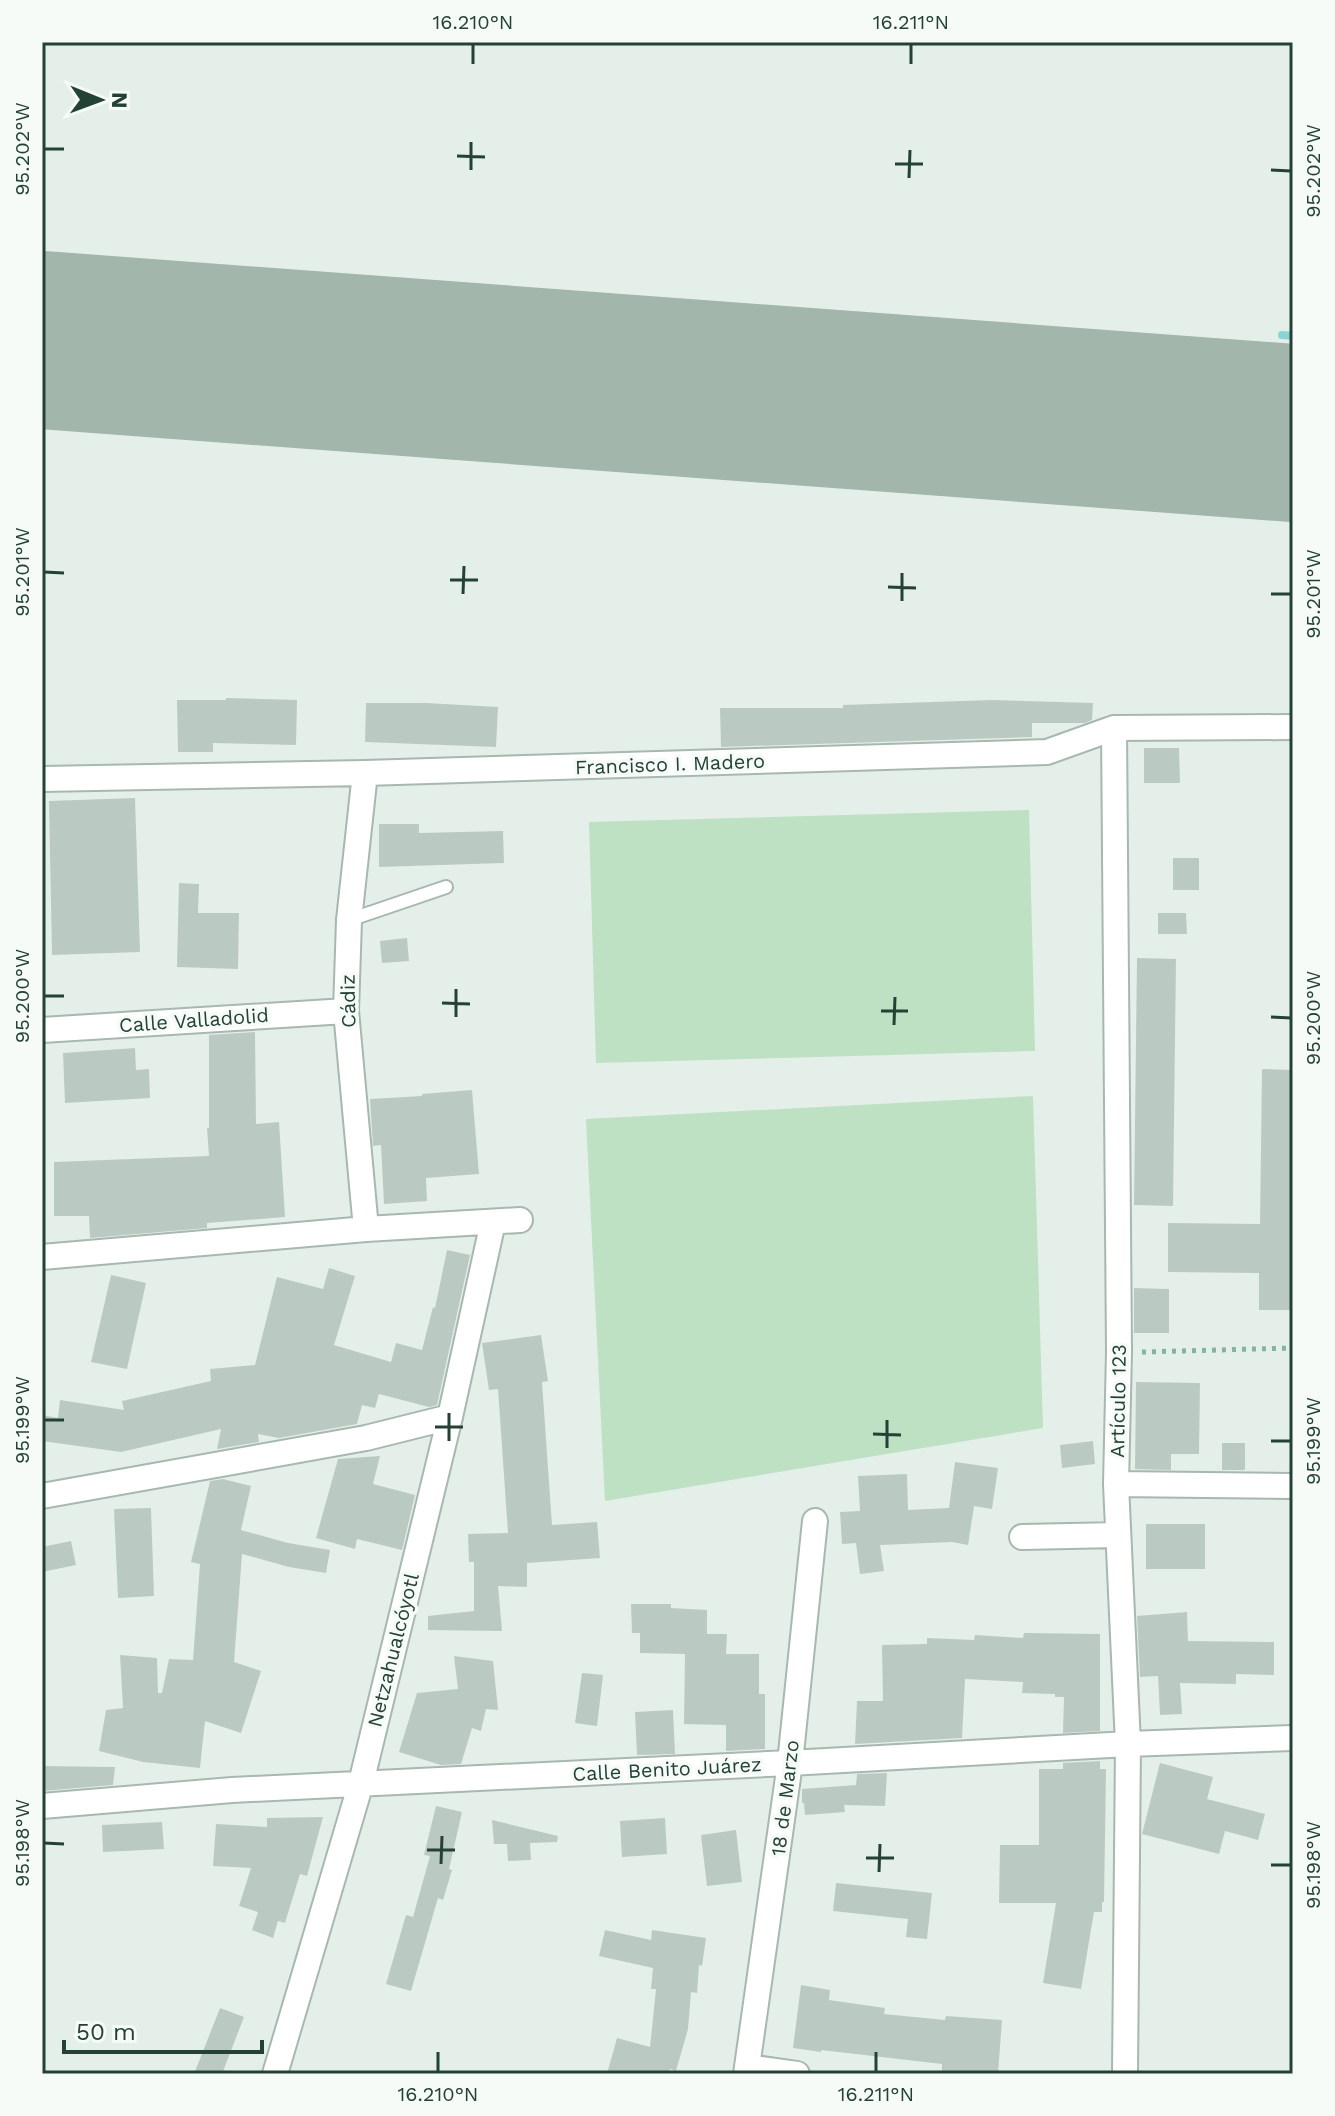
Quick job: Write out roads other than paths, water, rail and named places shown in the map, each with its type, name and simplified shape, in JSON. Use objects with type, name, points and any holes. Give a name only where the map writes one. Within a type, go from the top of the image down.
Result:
[{"type":"street","name":"Francisco I. Madero","points":[[42,779],[190,778],[1047,752],[1114,728],[1293,727]]},
{"type":"street","name":"Artículo 123","points":[[1114,728],[1119,1352],[1116,1484],[1128,1744],[1125,2074]]},
{"type":"street","name":"Cádiz","points":[[365,773],[349,920],[346,1011],[366,1229]]},
{"type":"street","name":"Calle Valladolid","points":[[42,1030],[346,1011]]},
{"type":"street","points":[[42,1257],[366,1229],[520,1220]]},
{"type":"street","name":"Netzahualcóyotl","points":[[275,2074],[361,1783],[450,1417],[493,1222]]},
{"type":"street","points":[[42,1496],[366,1438],[450,1417]]},
{"type":"street","points":[[1116,1484],[1293,1486]]},
{"type":"street","name":"18 de Marzo","points":[[747,2070],[790,1763],[815,1521]]},
{"type":"street","points":[[1022,1537],[1118,1535]]},
{"type":"street","name":"Calle Benito Juárez","points":[[42,1806],[232,1790],[1293,1738]]},
{"type":"street","points":[[747,2070],[797,2074]]},
{"type":"lane","points":[[349,920],[446,887]]},
{"type":"waterway","points":[[1282,335],[1293,336]]}]
